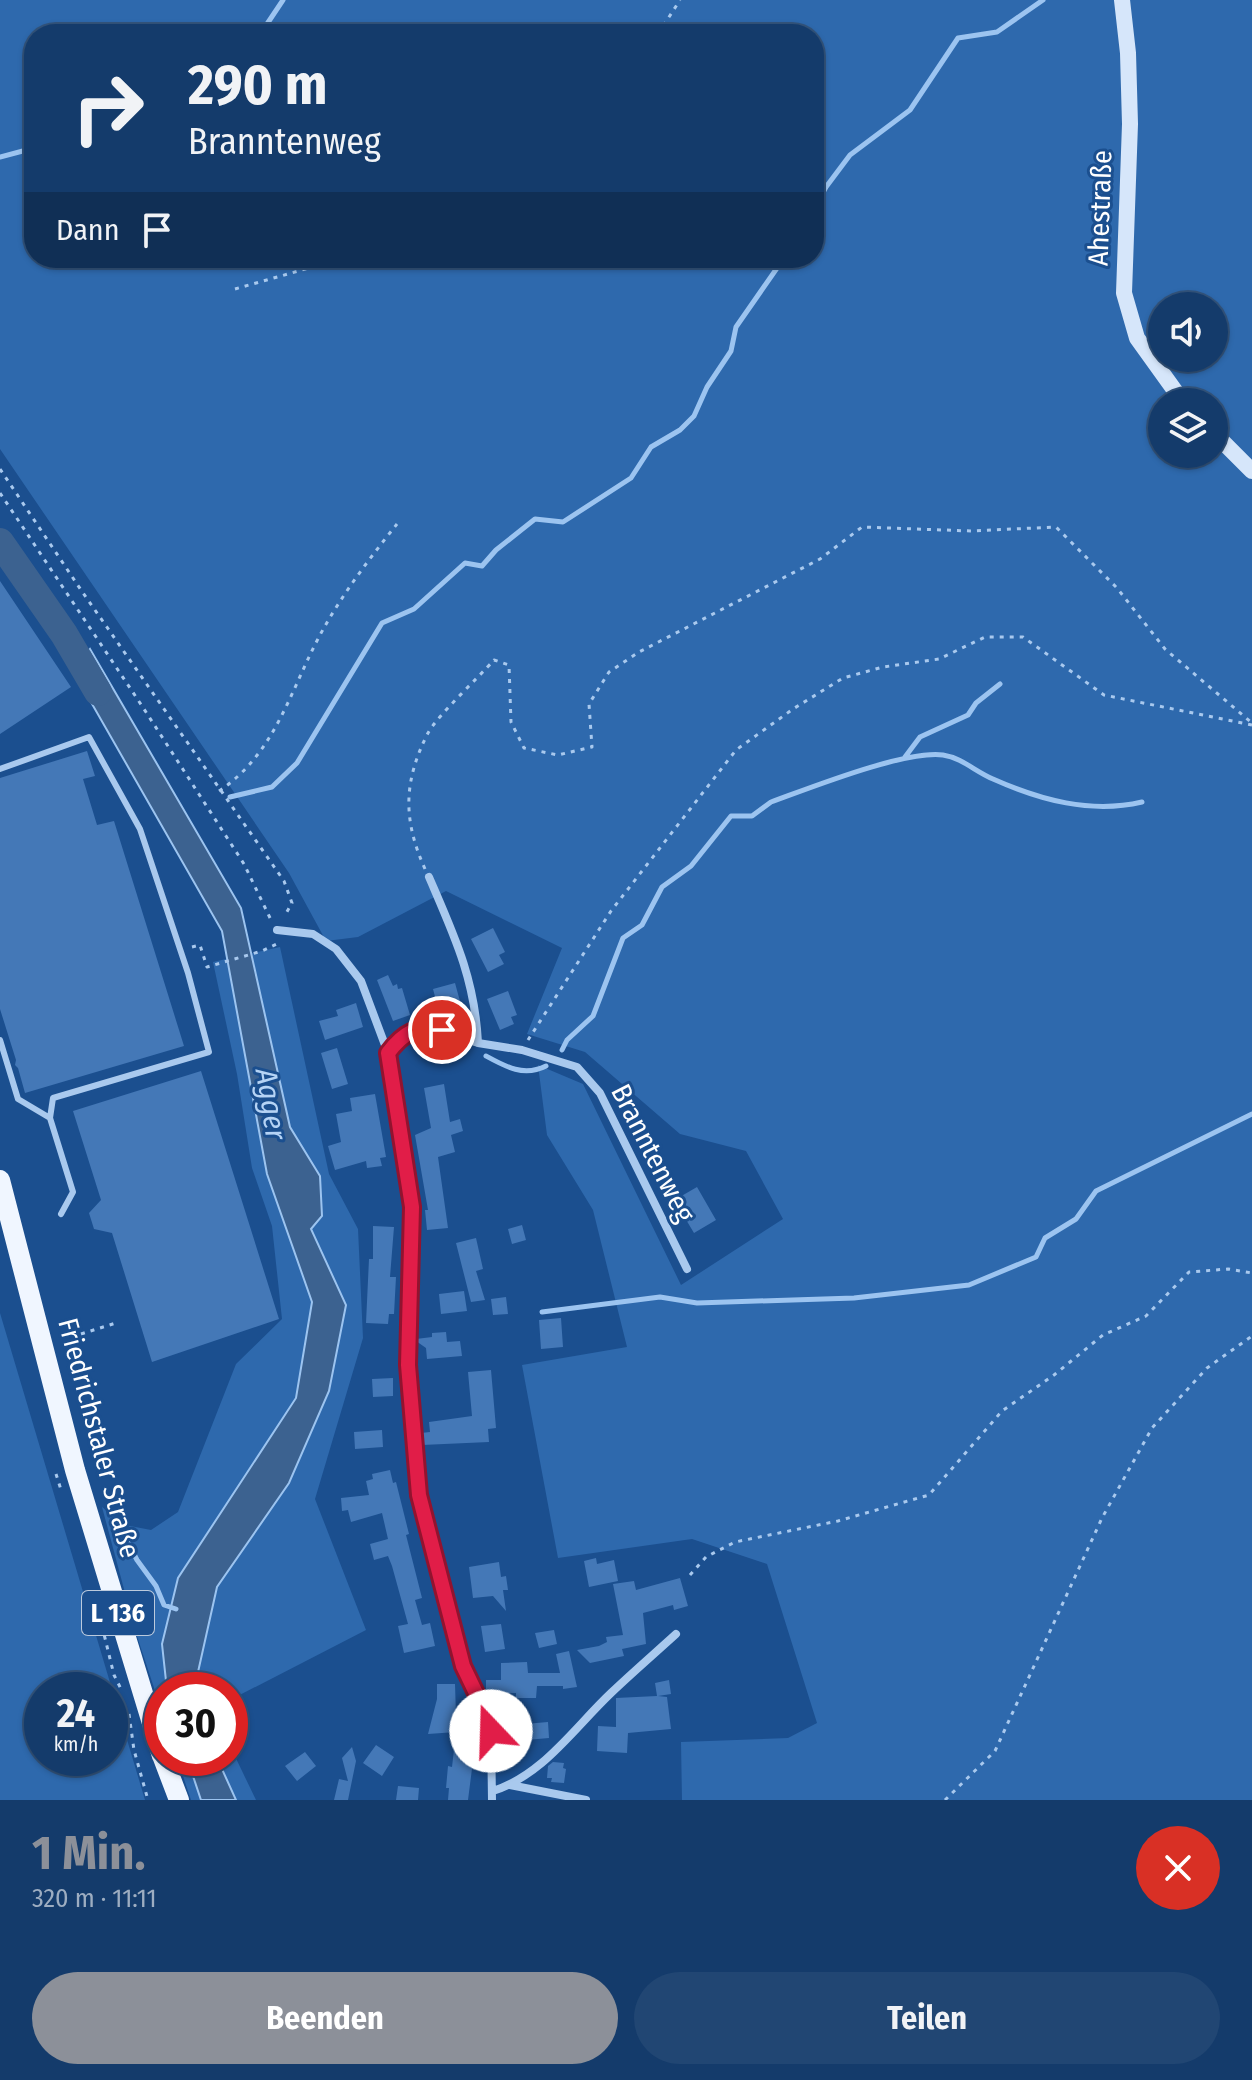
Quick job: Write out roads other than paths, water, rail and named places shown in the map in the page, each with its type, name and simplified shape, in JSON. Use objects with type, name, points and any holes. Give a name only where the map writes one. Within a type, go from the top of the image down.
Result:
[{"type":"main road","name":"Ahestraße","points":[[1122,0],[1128,53],[1130,124],[1124,293],[1137,338],[1173,388]]},
{"type":"main road","points":[[1228,447],[1252,471]]},
{"type":"main road","name":"Friedrichstaler Straße","points":[[0,1180],[75,1470],[144,1698]]},
{"type":"main road","name":"Friedrichstaler Straße","points":[[170,1776],[179,1800]]},
{"type":"street","points":[[429,877],[463,957],[477,1015],[478,1043]]},
{"type":"street","points":[[281,931],[313,934],[336,949],[361,981],[388,1053],[412,1207],[408,1365],[419,1495],[463,1666],[491,1731],[493,1796]]},
{"type":"street","name":"Branntenweg","points":[[388,1053],[399,1038],[412,1030],[426,1027],[577,1067],[600,1093],[687,1269]]},
{"type":"street","points":[[493,1796],[563,1746],[609,1695],[676,1634]]},
{"type":"street","points":[[510,1785],[586,1800]]},
{"type":"lane","points":[[0,769],[89,737],[140,829],[188,973],[209,1052],[53,1098],[50,1118],[73,1192],[61,1214]]},
{"type":"lane","points":[[0,1040],[18,1099],[50,1118]]},
{"type":"water","points":[[90,649],[241,908],[290,1127],[320,1176],[322,1216],[311,1229],[346,1305],[329,1391],[289,1483],[217,1587],[198,1672],[165,1672],[162,1644],[178,1578],[296,1398],[312,1302],[267,1174],[222,931],[72,669]]},
{"type":"water","points":[[193,1776],[225,1776],[236,1800],[201,1800]]},
{"type":"waterway","points":[[267,24],[283,0]]},
{"type":"waterway","points":[[824,191],[850,155],[910,110],[958,38],[997,32],[1043,0]]},
{"type":"waterway","points":[[0,157],[24,151]]},
{"type":"waterway","points":[[230,797],[272,787],[297,763],[382,623],[414,609],[465,563],[482,566],[496,550],[535,519],[563,522],[631,478],[651,447],[680,430],[694,416],[707,387],[731,351],[736,327],[777,268]]},
{"type":"waterway","name":"Agger","points":[[0,542],[64,634],[98,692]]},
{"type":"waterway","points":[[905,757],[920,737],[968,715],[976,703],[1000,684]]},
{"type":"waterway","points":[[562,1050],[567,1040],[593,1016],[623,938],[642,925],[662,887],[691,866],[731,816],[752,816],[771,802],[833,780],[882,764],[926,755],[950,757],[1011,787],[1047,799],[1085,806],[1142,802]]},
{"type":"waterway","points":[[486,1056],[523,1071],[546,1066]]},
{"type":"waterway","points":[[542,1312],[660,1297],[697,1303],[854,1298],[969,1285],[1036,1257],[1045,1238],[1076,1219],[1096,1191],[1252,1114]]},
{"type":"waterway","points":[[108,1505],[164,1605],[176,1609]]}]
